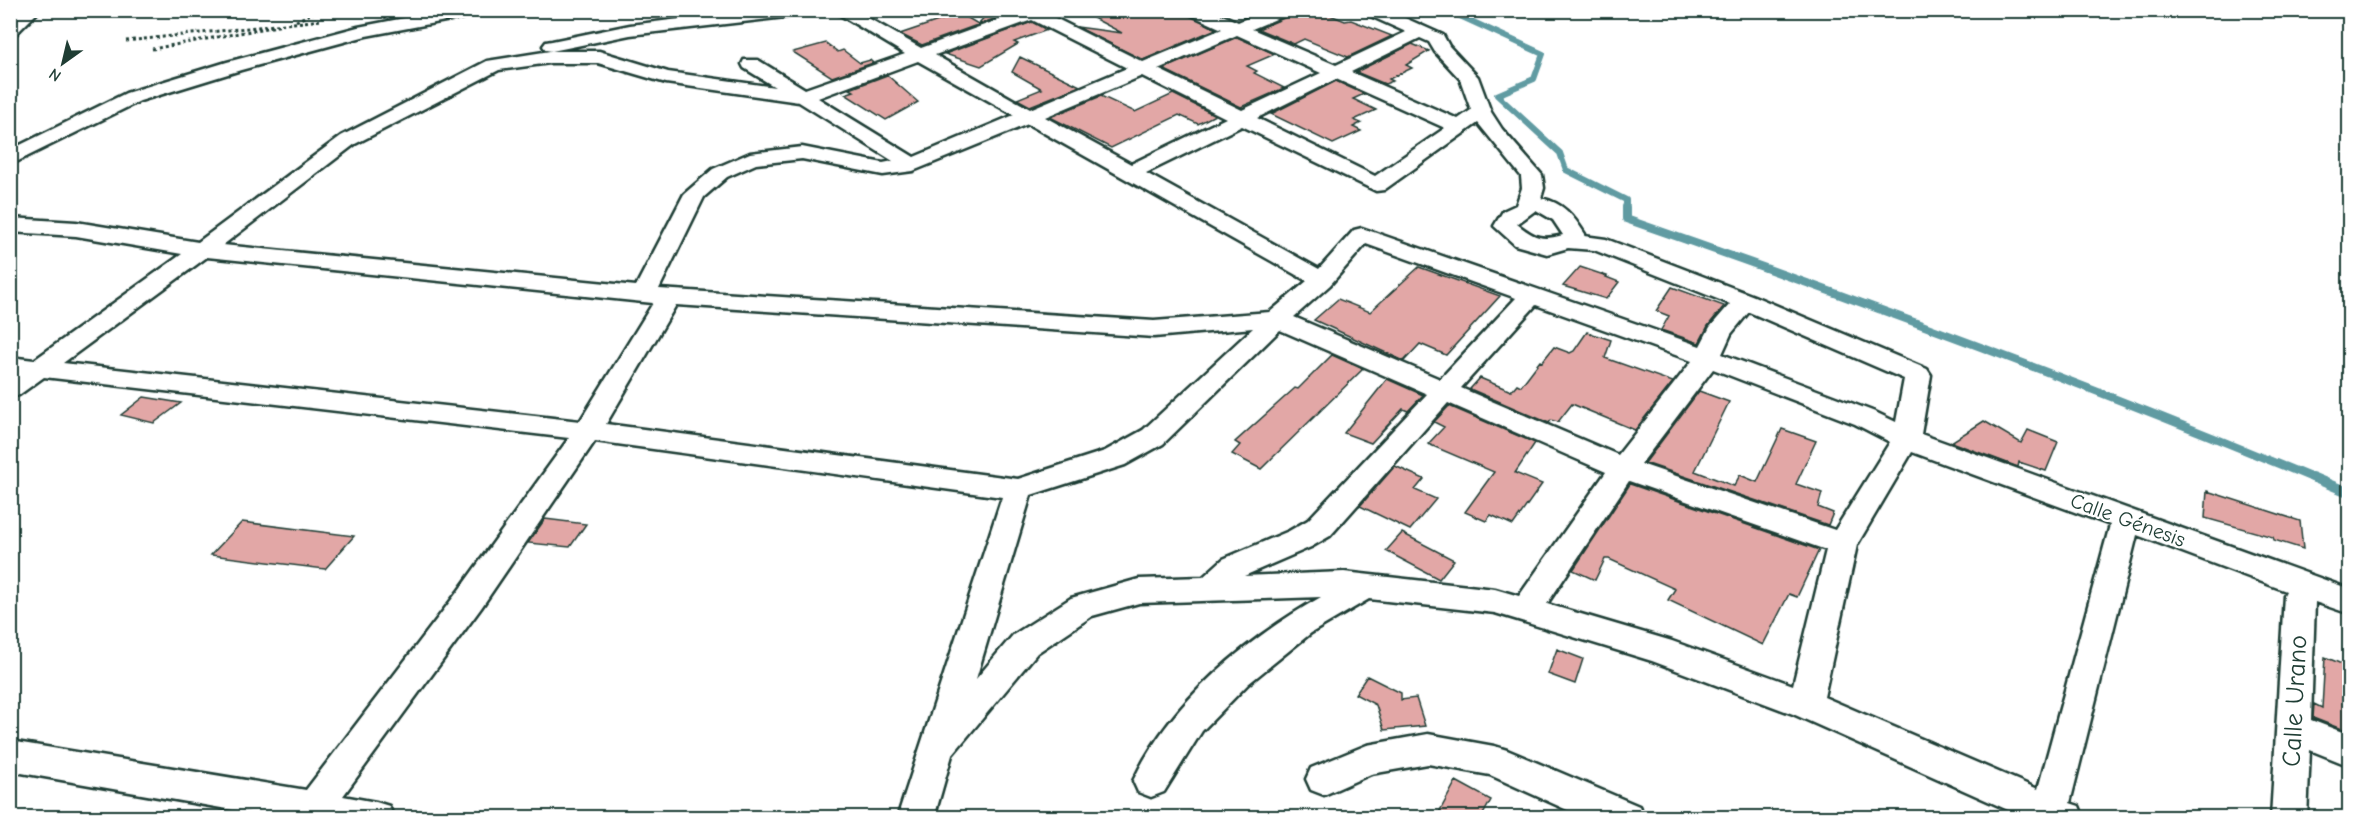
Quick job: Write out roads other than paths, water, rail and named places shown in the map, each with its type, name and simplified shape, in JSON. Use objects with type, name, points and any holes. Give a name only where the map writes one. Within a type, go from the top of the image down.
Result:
[{"type":"street","points":[[10,30],[32,10]]},
{"type":"street","points":[[10,159],[134,97],[234,66],[364,31],[477,10]]},
{"type":"street","points":[[10,388],[202,250],[348,140],[494,65],[517,55],[630,30],[803,10]]},
{"type":"street","points":[[10,365],[588,431],[1019,489],[1115,458],[1153,437],[1277,319],[1322,280],[840,10]]},
{"type":"street","points":[[1196,10],[1236,30],[1459,127]]},
{"type":"street","points":[[310,812],[470,599],[588,431],[657,296],[695,194],[720,173],[750,159],[802,153],[883,169],[913,165],[1282,10]]},
{"type":"street","points":[[1372,10],[1437,39],[1442,48],[1469,77],[1481,112],[1495,133],[1531,175],[1533,188],[1526,209],[1511,216],[1505,226],[1522,240],[1547,247],[1567,241],[1598,244],[1745,301],[1918,375],[1906,439],[1842,544],[1805,704]]},
{"type":"street","points":[[494,65],[549,57],[599,57],[666,77],[802,97],[1033,14],[1376,185],[1481,112]]},
{"type":"street","points":[[1131,172],[1421,31]]},
{"type":"street","points":[[751,64],[913,165]]},
{"type":"street","points":[[10,151],[45,140]]},
{"type":"street","points":[[1528,202],[1544,204],[1559,212],[1574,234]]},
{"type":"street","points":[[10,225],[76,229],[202,250],[657,296],[1154,329],[1277,319],[1623,468],[1842,544]]},
{"type":"street","name":"Calle Génesis","points":[[1322,280],[1362,236],[1708,358],[1865,418],[1906,439],[2349,602]]},
{"type":"street","points":[[1210,589],[1234,567],[1300,539],[1319,528],[1532,295]]},
{"type":"street","points":[[1527,611],[1623,468],[1708,358],[1719,332],[1745,301]]},
{"type":"street","points":[[915,818],[1019,489]]},
{"type":"street","points":[[939,746],[1025,644],[1082,607],[1139,591],[1344,584],[1495,601],[1660,650],[1805,704],[2055,815],[2126,520]]},
{"type":"street","points":[[1151,781],[1190,721],[1236,674],[1300,624],[1365,586]]},
{"type":"street","name":"Calle Urano","points":[[2289,818],[2300,595],[2306,586]]},
{"type":"street","points":[[2294,728],[2349,751]]},
{"type":"street","points":[[1324,779],[1367,760],[1428,749],[1494,761],[1626,818]]},
{"type":"street","points":[[10,756],[310,812],[376,818]]},
{"type":"waterway","points":[[1447,10],[1543,54],[1534,79],[1497,95],[1560,153],[1566,170],[1626,200],[1626,219],[1972,344],[2315,479]]},
{"type":"waterway","points":[[2312,477],[2350,493]]}]
